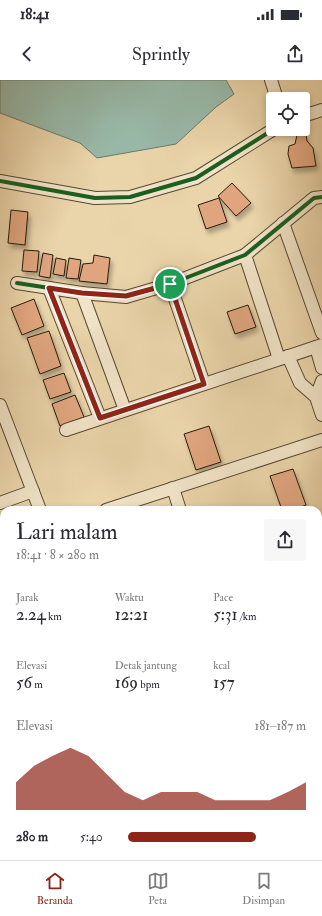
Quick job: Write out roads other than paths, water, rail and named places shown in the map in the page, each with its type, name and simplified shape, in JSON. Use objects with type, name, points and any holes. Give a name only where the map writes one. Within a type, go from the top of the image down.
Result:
[{"type":"street","points":[[271,80],[275,92]]},
{"type":"street","points":[[310,114],[322,110]]},
{"type":"street","points":[[0,180],[95,198],[130,197],[196,178],[266,134]]},
{"type":"street","points":[[17,283],[82,293],[126,296],[170,284],[244,255],[314,198],[322,197]]},
{"type":"street","points":[[283,222],[322,332]]},
{"type":"street","points":[[244,255],[283,358],[300,384],[316,396],[322,415]]},
{"type":"street","points":[[170,284],[204,384]]},
{"type":"street","points":[[49,288],[100,418]]},
{"type":"street","points":[[82,293],[125,410]]},
{"type":"street","points":[[66,430],[319,346],[322,368]]},
{"type":"street","points":[[316,396],[322,381]]},
{"type":"street","points":[[0,405],[39,506]]},
{"type":"street","points":[[118,506],[322,440]]},
{"type":"street","points":[[173,488],[179,506]]},
{"type":"street","points":[[0,503],[33,491]]}]
